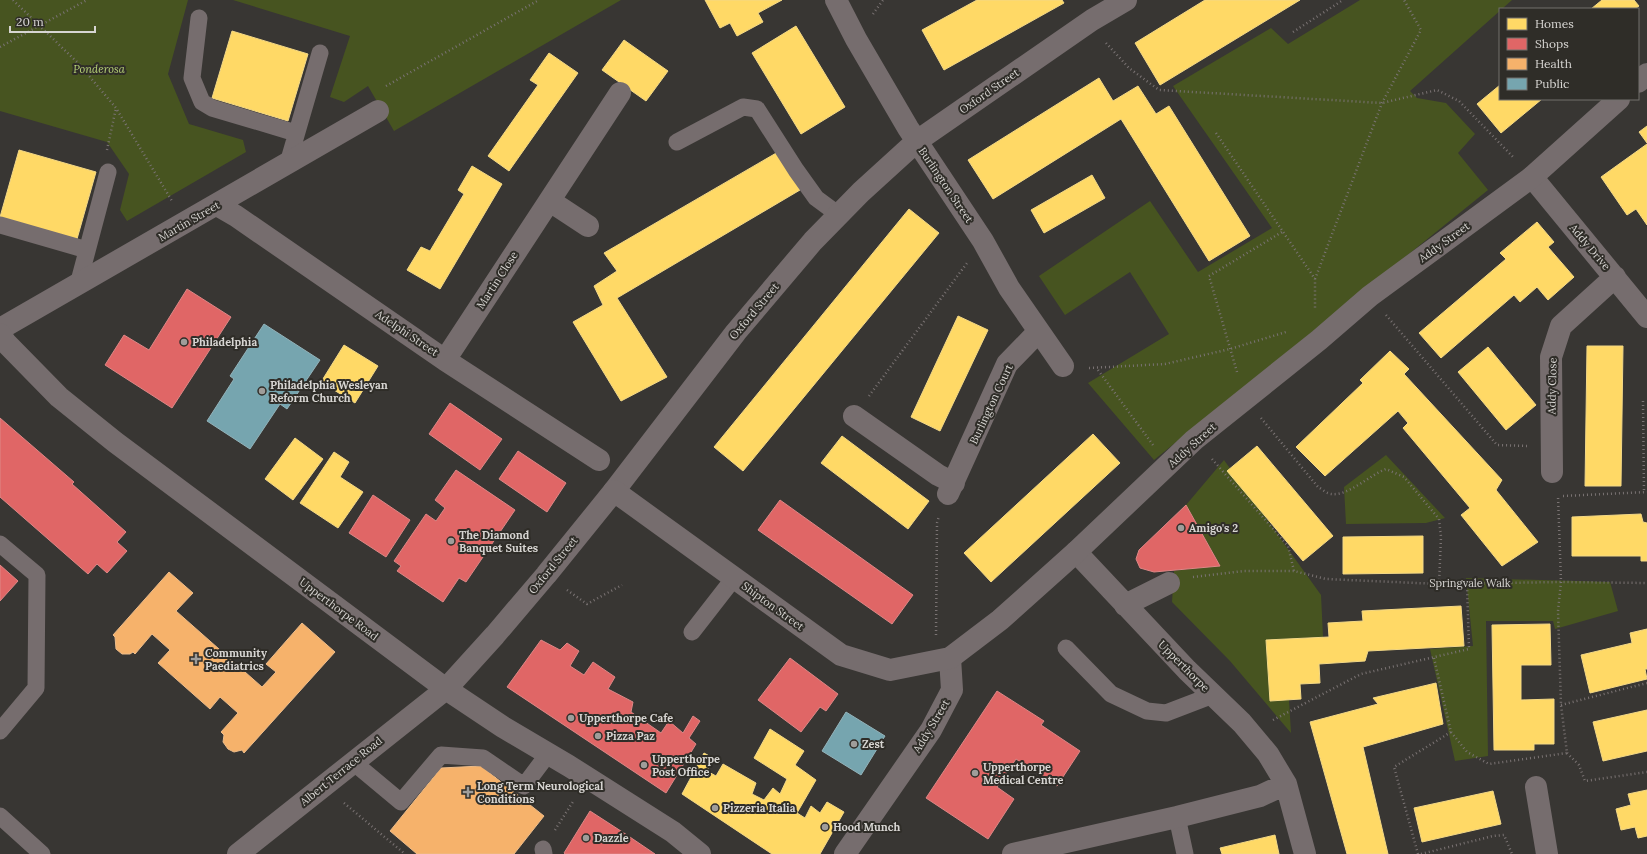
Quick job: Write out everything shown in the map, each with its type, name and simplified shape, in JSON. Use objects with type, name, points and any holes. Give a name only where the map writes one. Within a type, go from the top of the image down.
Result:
[{"type":"street","name":"Burlington Street","points":[[836,0],[856,39],[917,141],[983,241],[1009,288],[1038,332],[1063,366]]},
{"type":"street","name":"Oxford Street","points":[[446,689],[495,635],[546,575],[614,491],[736,332],[813,241],[861,192],[917,141],[1092,20],[1126,0]]},
{"type":"street","points":[[1639,81],[1647,74]]},
{"type":"street","name":"Martin Close","points":[[445,360],[620,93]]},
{"type":"street","name":"Addy Street","points":[[845,854],[931,730],[952,690],[950,658],[1000,620],[1076,552],[1194,440],[1319,340],[1370,296],[1532,177],[1618,100]]},
{"type":"street","name":"Martin Street","points":[[0,329],[378,111]]},
{"type":"street","name":"Addy Drive","points":[[1532,177],[1647,317]]},
{"type":"street","points":[[550,201],[588,226]]},
{"type":"street","name":"Adelphi Street","points":[[217,205],[236,216],[445,360],[599,460]]},
{"type":"street","name":"Addy Close","points":[[1552,472],[1550,357],[1561,326],[1615,278]]},
{"type":"street","name":"Burlington Court","points":[[951,488],[1007,364],[1038,332]]},
{"type":"street","name":"Upperthorpe Road","points":[[0,334],[6,343],[59,397],[109,437],[446,689],[503,727],[588,778],[673,832],[700,854]]},
{"type":"street","points":[[854,416],[938,475],[951,488]]},
{"type":"street","name":"Shipton Street","points":[[614,491],[841,655],[890,670],[950,658]]},
{"type":"street","name":"Upperthorpe","points":[[1076,552],[1125,606],[1250,732],[1268,754],[1286,784],[1305,854]]},
{"type":"street","points":[[1125,606],[1169,583]]},
{"type":"street","name":"Albert Terrace Road","points":[[238,854],[446,689]]},
{"type":"street","points":[[1013,854],[1177,817],[1260,796],[1286,784]]},
{"type":"street","points":[[1536,787],[1548,854]]},
{"type":"lane","points":[[199,18],[192,78],[202,102],[212,108],[296,133]]},
{"type":"lane","points":[[288,163],[320,53]]},
{"type":"lane","points":[[677,142],[743,107],[757,109],[816,198],[839,215]]},
{"type":"lane","points":[[78,285],[108,172]]},
{"type":"lane","points":[[0,225],[87,250]]},
{"type":"lane","points":[[0,544],[37,574],[36,688],[0,731]]},
{"type":"lane","points":[[692,632],[734,578]]},
{"type":"lane","points":[[1066,648],[1112,694],[1147,711],[1166,713],[1213,695]]},
{"type":"lane","points":[[353,762],[402,802],[441,754],[483,758],[524,786],[548,754]]},
{"type":"lane","points":[[0,816],[42,854]]},
{"type":"lane","points":[[1177,817],[1185,854]]},
{"type":"path","points":[[13,0],[79,64],[116,108],[167,192],[184,224]]},
{"type":"path","points":[[0,47],[87,0]]},
{"type":"path","points":[[378,111],[369,95],[539,0]]},
{"type":"path","points":[[1293,32],[1343,0]]},
{"type":"path","points":[[1319,340],[1315,322],[1315,280],[1382,103],[1421,30],[1404,0]]},
{"type":"path","points":[[1092,20],[1108,46],[1129,68],[1159,90],[1382,103],[1437,90],[1459,101],[1532,177]]},
{"type":"path","points":[[108,172],[107,151],[116,108]]},
{"type":"path","points":[[1216,133],[1315,280]]},
{"type":"path","points":[[1282,232],[1209,276],[1245,399],[1318,487],[1331,495],[1344,493],[1373,474],[1386,469],[1404,477],[1438,519],[1441,537],[1439,584]]},
{"type":"path","points":[[854,416],[983,241]]},
{"type":"path","points":[[1370,296],[1497,446],[1551,446]]},
{"type":"path","points":[[1063,366],[1098,369],[1165,364],[1230,349],[1287,331]]},
{"type":"path","points":[[1098,369],[1168,466]]},
{"type":"path","points":[[1552,472],[1551,495],[1559,496],[1645,492],[1643,401]]},
{"type":"path","points":[[1194,440],[1288,546],[1294,571]]},
{"type":"path","points":[[950,658],[936,639],[937,523],[951,488]]},
{"type":"path","points":[[1559,496],[1561,582],[1558,610],[1561,705],[1567,753],[1579,765],[1585,781],[1647,772]]},
{"type":"path","name":"Springvale Walk","points":[[1169,583],[1204,575],[1244,571],[1294,571],[1326,578],[1439,584],[1561,582],[1647,583]]},
{"type":"path","points":[[546,575],[587,604],[622,586]]},
{"type":"path","points":[[1250,732],[1361,674],[1469,649],[1468,584]]},
{"type":"path","points":[[1434,658],[1451,732],[1467,752],[1489,764],[1567,753]]},
{"type":"path","points":[[1561,705],[1647,683]]},
{"type":"path","points":[[1418,854],[1394,767],[1451,732]]},
{"type":"path","points":[[544,851],[588,778]]},
{"type":"path","points":[[323,786],[405,854]]},
{"type":"path","points":[[1421,854],[1493,836],[1504,835],[1512,854]]},
{"type":"green space","name":"Ponderosa","points":[[0,0],[188,0],[168,74],[189,124],[243,140],[246,152],[127,221],[120,210],[129,174],[107,142],[0,111]]},
{"type":"green space","points":[[233,0],[621,0],[394,131],[368,86],[344,102],[330,97],[350,36]]},
{"type":"green space","points":[[1360,0],[1512,0],[1503,8],[1499,8],[1499,12],[1410,91],[1417,98],[1446,103],[1475,134],[1458,153],[1488,190],[1154,460],[1088,383],[1169,334],[1130,272],[1065,315],[1039,276],[1150,201],[1198,272],[1272,228],[1173,86],[1271,28],[1288,44]]},
{"type":"green space","points":[[1386,455],[1445,518],[1426,523],[1346,524],[1344,487]]},
{"type":"green space","points":[[1224,460],[1321,595],[1323,637],[1266,640],[1270,701],[1289,700],[1291,733],[1230,661],[1172,602],[1174,571],[1220,565],[1186,505]]},
{"type":"green space","points":[[1466,578],[1610,582],[1618,611],[1555,629],[1553,621],[1486,621],[1488,756],[1455,761],[1430,649],[1473,646]]},
{"type":"building: Homes","points":[[705,0],[782,0],[758,13],[763,22],[737,36],[730,23],[720,28]]},
{"type":"building: Homes","points":[[977,0],[1062,0],[1064,3],[944,70],[922,30]]},
{"type":"building: Homes","points":[[1205,0],[1300,0],[1160,85],[1135,43]]},
{"type":"building: Homes","points":[[1602,0],[1634,0],[1639,6],[1636,8],[1592,8]]},
{"type":"building: Homes","points":[[796,26],[845,107],[801,134],[752,53]]},
{"type":"building: Homes","points":[[232,31],[308,54],[288,121],[212,98]]},
{"type":"building: Homes","points":[[624,40],[668,71],[646,101],[602,70]]},
{"type":"building: Homes","points":[[549,53],[578,73],[509,171],[488,156],[538,85],[530,80]]},
{"type":"building: Homes","points":[[1099,78],[1113,101],[1138,86],[1156,114],[1169,106],[1250,236],[1209,261],[1121,119],[993,199],[968,160]]},
{"type":"building: Homes","points":[[1499,86],[1499,100],[1541,100],[1501,133],[1477,104]]},
{"type":"building: Homes","points":[[1647,126],[1647,143],[1639,132]]},
{"type":"building: Homes","points":[[1647,144],[1647,225],[1636,209],[1627,215],[1601,177]]},
{"type":"building: Homes","points":[[19,150],[96,172],[77,239],[0,217]]},
{"type":"building: Homes","points":[[778,152],[800,190],[617,298],[667,377],[621,401],[573,322],[603,305],[594,286],[617,271],[604,253]]},
{"type":"building: Homes","points":[[472,166],[502,184],[440,289],[407,270],[421,247],[430,251],[464,194],[458,190]]},
{"type":"building: Homes","points":[[1092,175],[1105,198],[1044,233],[1031,210]]},
{"type":"building: Homes","points":[[909,209],[939,233],[743,471],[714,447]]},
{"type":"building: Homes","points":[[1537,222],[1554,242],[1548,247],[1574,277],[1548,300],[1537,287],[1520,302],[1514,295],[1441,358],[1419,333],[1506,259],[1500,253]]},
{"type":"building: Homes","points":[[958,316],[988,330],[940,431],[911,417]]},
{"type":"building: Homes","points":[[344,345],[378,366],[355,403],[321,382]]},
{"type":"building: Homes","points":[[1587,346],[1623,346],[1621,486],[1585,486]]},
{"type":"building: Homes","points":[[1488,347],[1536,405],[1506,430],[1458,372]]},
{"type":"building: Homes","points":[[1390,351],[1409,369],[1404,374],[1502,480],[1496,490],[1538,542],[1502,566],[1461,515],[1470,508],[1403,428],[1408,423],[1398,411],[1325,476],[1296,447],[1363,383],[1360,380]]},
{"type":"building: Homes","points":[[1093,434],[1120,463],[991,582],[964,553]]},
{"type":"building: Homes","points":[[842,436],[929,501],[908,529],[821,463]]},
{"type":"building: Homes","points":[[295,438],[323,459],[293,500],[265,479]]},
{"type":"building: Homes","points":[[1257,446],[1333,536],[1303,561],[1227,471]]},
{"type":"building: Homes","points":[[334,452],[349,462],[340,477],[363,492],[338,528],[300,503]]},
{"type":"building: Homes","points":[[1641,514],[1643,522],[1647,523],[1647,561],[1641,561],[1641,556],[1572,556],[1572,517]]},
{"type":"building: Homes","points":[[1423,536],[1423,573],[1343,574],[1343,537]]},
{"type":"building: Homes","points":[[1461,606],[1464,646],[1368,651],[1365,661],[1319,664],[1320,683],[1300,684],[1301,699],[1270,701],[1266,640],[1329,637],[1328,623],[1363,621],[1362,611]]},
{"type":"building: Homes","points":[[1550,624],[1551,665],[1521,665],[1521,700],[1554,699],[1554,744],[1534,744],[1534,750],[1494,750],[1492,625]]},
{"type":"building: Homes","points":[[1647,629],[1647,669],[1645,669],[1647,679],[1590,693],[1581,655],[1632,643],[1630,633]]},
{"type":"building: Homes","points":[[1436,683],[1443,724],[1363,747],[1388,854],[1347,854],[1310,722],[1378,704],[1373,698]]},
{"type":"building: Homes","points":[[1647,710],[1647,751],[1603,761],[1593,722]]},
{"type":"building: Homes","points":[[770,729],[804,751],[795,765],[816,780],[797,813],[805,818],[811,806],[820,813],[827,802],[844,812],[820,854],[772,854],[682,794],[704,753],[713,758],[707,771],[716,776],[723,764],[756,783],[752,794],[764,800],[773,788],[780,794],[787,779],[754,758]]},
{"type":"building: Homes","points":[[1647,790],[1647,836],[1638,838],[1635,827],[1621,830],[1616,809],[1631,805],[1628,794]]},
{"type":"building: Homes","points":[[1493,791],[1501,824],[1422,842],[1414,808]]},
{"type":"building: Homes","points":[[1275,835],[1279,854],[1222,854],[1220,848]]},
{"type":"building: Shops","name":"Philadelphia","points":[[187,289],[231,317],[172,408],[105,365],[124,335],[149,350]]},
{"type":"building: Shops","points":[[450,403],[502,439],[480,470],[429,434]]},
{"type":"building: Shops","points":[[0,418],[74,482],[72,484],[126,532],[117,542],[127,551],[107,573],[97,564],[88,574],[0,497]]},
{"type":"building: Shops","points":[[518,451],[566,483],[547,512],[499,479]]},
{"type":"building: Shops","name":"The Diamond Banquet Suites","points":[[456,470],[515,510],[466,582],[459,578],[443,602],[397,571],[401,566],[394,561],[426,514],[436,521],[445,508],[435,500]]},
{"type":"building: Shops","points":[[373,495],[410,520],[386,557],[349,533]]},
{"type":"building: Shops","points":[[780,500],[913,595],[892,624],[758,530]]},
{"type":"building: Shops","name":"Amigo's 2","points":[[1186,505],[1220,566],[1154,572],[1140,568],[1136,559],[1139,550]]},
{"type":"building: Shops","points":[[0,565],[18,581],[0,601]]},
{"type":"building: Shops","points":[[541,640],[560,650],[567,643],[579,651],[570,666],[584,675],[593,662],[615,677],[608,689],[633,702],[631,712],[661,733],[669,721],[683,733],[693,716],[700,721],[689,738],[696,744],[666,793],[507,687]]},
{"type":"building: Shops","points":[[790,658],[838,694],[826,711],[820,707],[801,732],[758,700]]},
{"type":"building: Shops","name":"Upperthorpe Medical Centre","points":[[997,691],[1044,721],[1041,725],[1080,751],[1057,786],[1016,759],[997,787],[1014,799],[988,839],[926,798]]},
{"type":"building: Shops","points":[[590,811],[655,854],[565,854],[564,853]]},
{"type":"building: Health","name":"Community Paediatrics","points":[[169,572],[193,593],[176,611],[262,687],[276,672],[266,664],[302,623],[335,652],[244,753],[242,750],[234,752],[228,749],[223,742],[224,735],[221,732],[238,713],[220,697],[210,709],[158,663],[170,650],[152,634],[135,654],[133,652],[130,654],[122,654],[116,649],[115,637],[113,635]]},
{"type":"building: Health","name":"Long Term Neurological Conditions","points":[[481,766],[544,816],[514,854],[417,854],[390,831],[441,768]]},
{"type":"building: Public","name":"Philadelphia Wesleyan Reform Church","points":[[264,324],[320,360],[287,409],[280,404],[250,449],[207,421],[234,379],[230,376]]},
{"type":"building: Public","name":"Zest","points":[[846,712],[885,736],[861,775],[822,751]]},
{"type":"place","name":"Philadelphia","points":[[184,342]]},
{"type":"place","name":"Philadelphia Wesleyan Reform Church","points":[[262,391]]},
{"type":"place","name":"Amigo's 2","points":[[1181,528]]},
{"type":"place","name":"The Diamond Banquet Suites","points":[[451,541]]},
{"type":"place","name":"Community Paediatrics","points":[[196,659]]},
{"type":"place","name":"Upperthorpe Cafe","points":[[571,718]]},
{"type":"place","name":"Pizza Paz","points":[[598,736]]},
{"type":"place","name":"Zest","points":[[854,744]]},
{"type":"place","name":"Upperthorpe Post Office","points":[[644,765]]},
{"type":"place","name":"Upperthorpe Medical Centre","points":[[975,773]]},
{"type":"place","name":"Long Term Neurological Conditions","points":[[468,792]]},
{"type":"place","name":"Pizzeria Italia","points":[[715,808]]},
{"type":"place","name":"Hood Munch","points":[[825,827]]},
{"type":"place","name":"Dazzle","points":[[586,838]]}]
